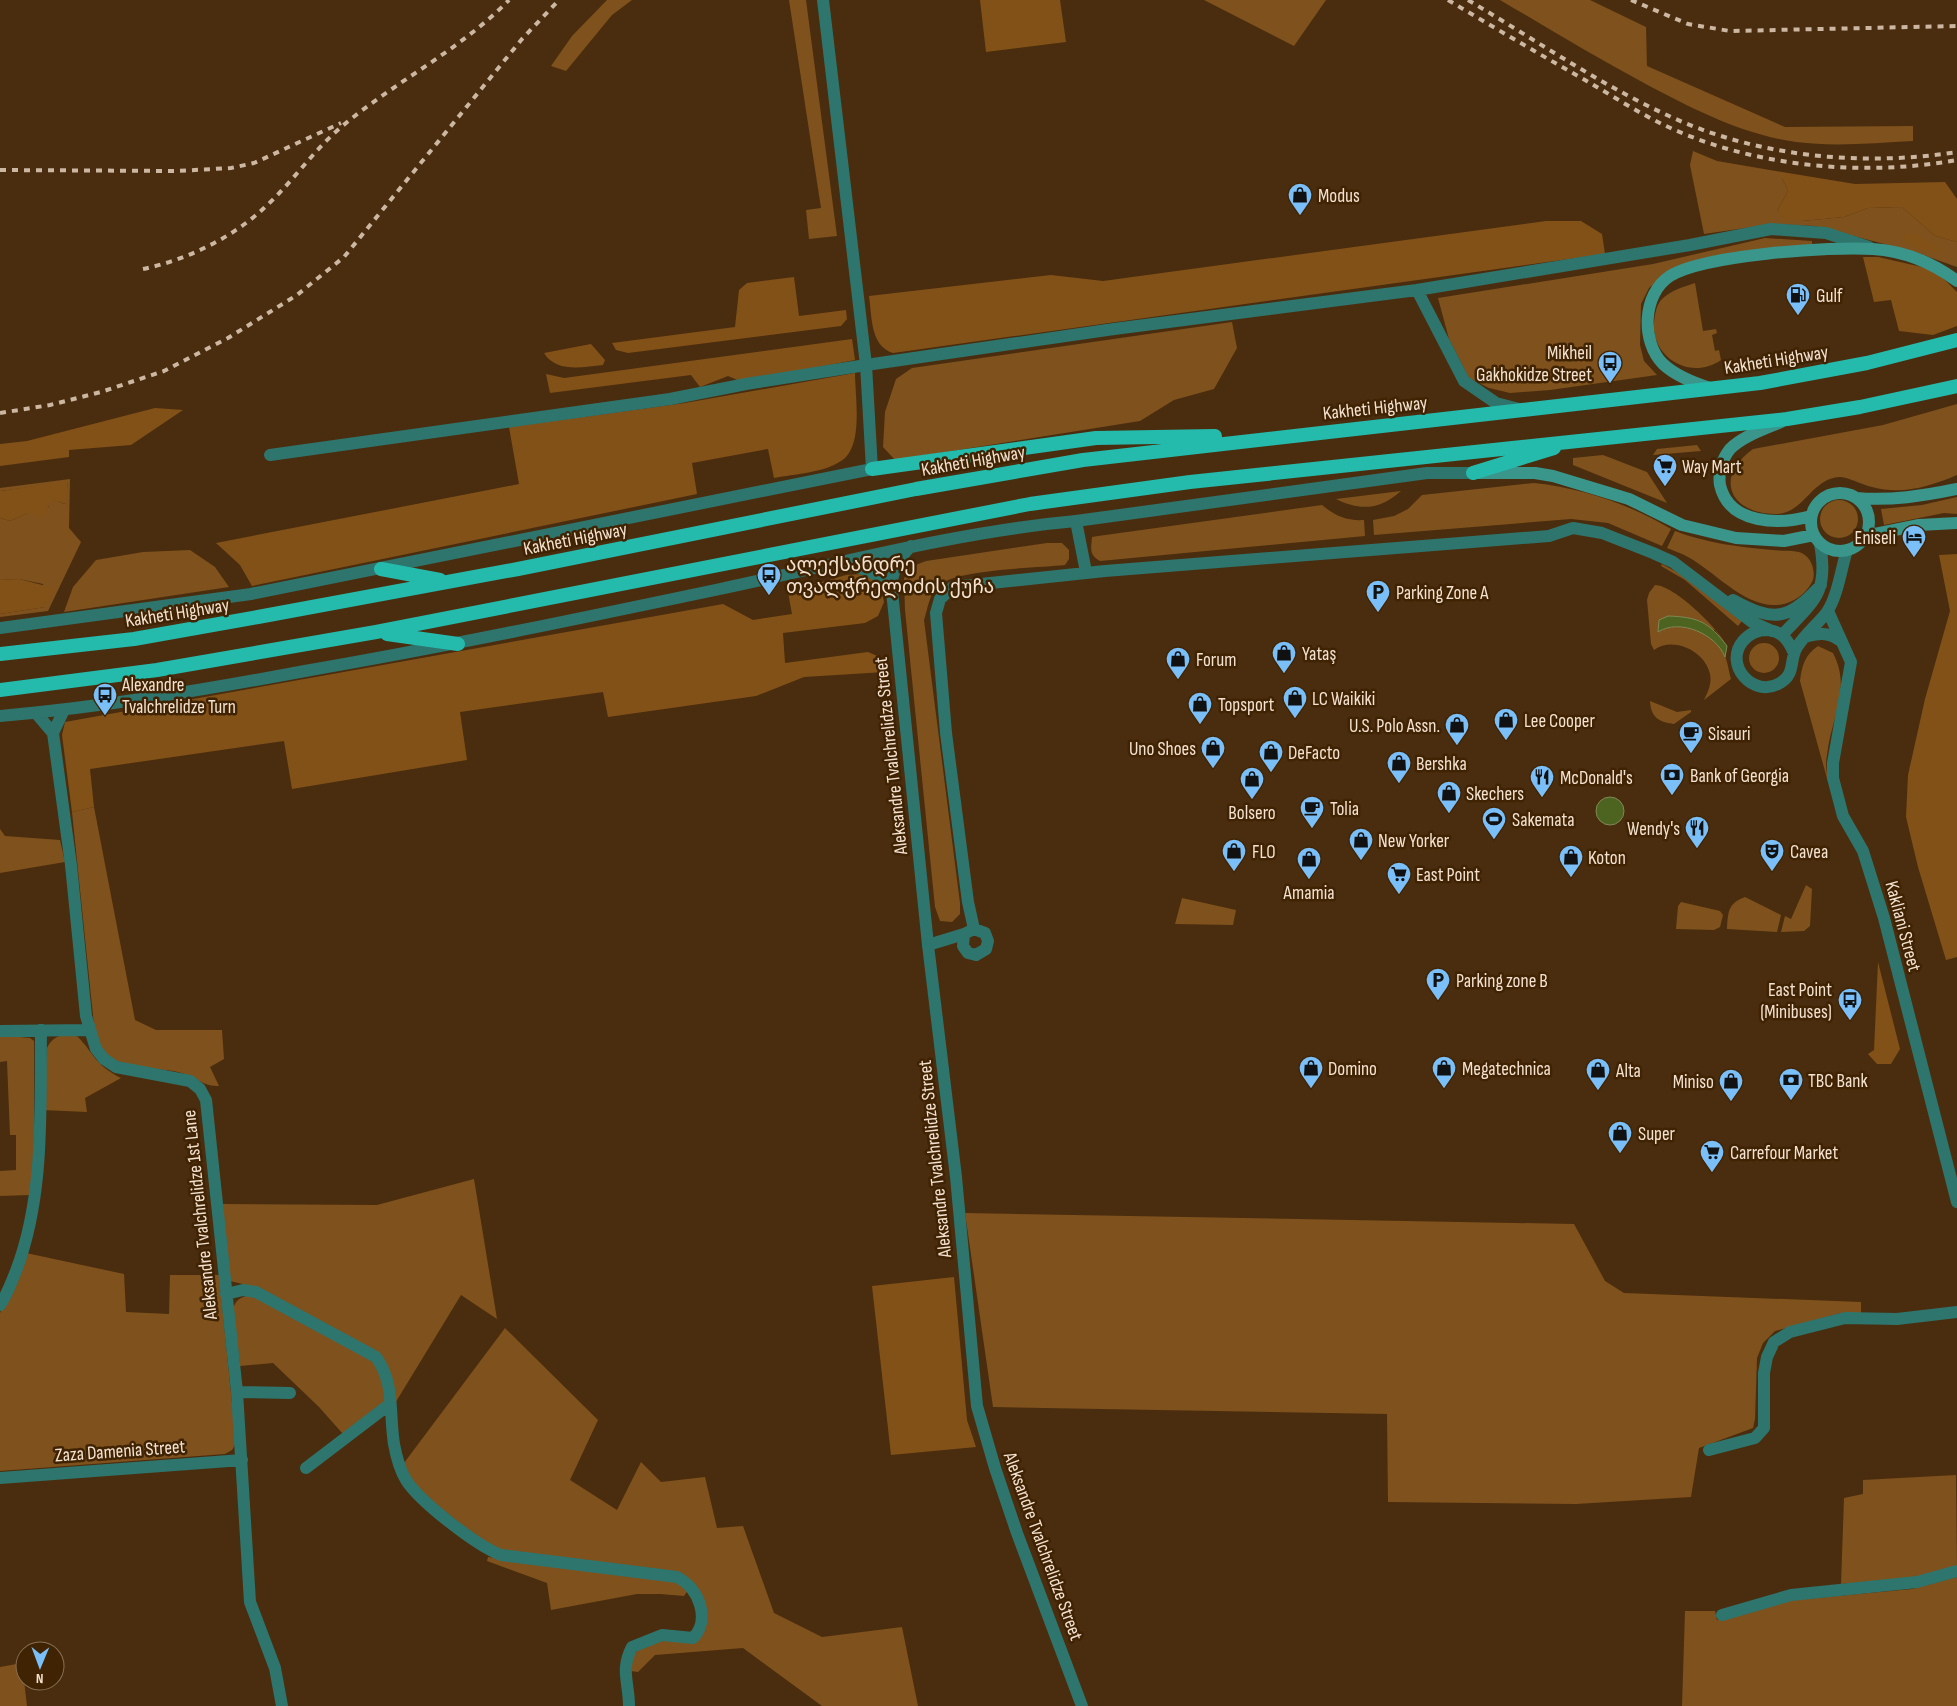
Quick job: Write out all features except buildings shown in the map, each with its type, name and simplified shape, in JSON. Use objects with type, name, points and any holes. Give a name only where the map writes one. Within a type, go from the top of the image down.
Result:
[{"type":"highway","name":"Kakheti Highway","points":[[0,654],[134,638],[448,581],[916,489],[1063,463],[1293,434],[1524,410],[1808,375],[1957,340]]},
{"type":"highway","points":[[0,690],[166,669],[376,632],[1030,504],[1208,480],[1787,418],[1860,407],[1957,386]]},
{"type":"highway","points":[[872,469],[1096,438],[1293,434]]},
{"type":"highway","points":[[1473,474],[1583,440]]},
{"type":"highway","points":[[380,569],[448,581]]},
{"type":"highway","points":[[376,632],[458,644]]},
{"type":"main road","points":[[1710,388],[1675,373],[1662,364],[1649,339],[1650,301],[1669,277],[1690,268],[1749,257],[1805,250],[1874,249],[1918,259],[1938,266],[1957,281]]},
{"type":"main road","points":[[1787,418],[1744,439],[1730,450],[1719,471],[1723,496],[1732,508],[1751,517],[1781,522],[1811,516]]},
{"type":"main road","points":[[1473,474],[1535,473],[1553,476],[1629,499],[1682,525],[1736,538],[1784,541],[1817,539],[1837,551],[1847,550],[1856,546],[1865,536],[1869,522],[1868,513],[1856,498]]},
{"type":"main road","points":[[1817,539],[1811,516],[1814,507],[1829,495],[1848,494],[1856,498],[1884,500],[1920,497],[1957,489]]},
{"type":"main road","points":[[1865,536],[1910,527],[1957,522]]},
{"type":"street","points":[[823,0],[866,365],[872,469]]},
{"type":"street","points":[[270,455],[670,400],[746,384],[866,365],[1133,327],[1417,290],[1690,245],[1771,229],[1790,229],[1826,234],[1874,249]]},
{"type":"street","points":[[1417,290],[1464,381],[1496,403],[1524,410]]},
{"type":"street","name":"Kakheti Highway","points":[[0,628],[251,594],[872,469]]},
{"type":"street","points":[[0,716],[64,710],[169,696],[458,644],[753,582],[831,562],[1020,526],[1076,521],[1418,474],[1473,474]]},
{"type":"street","points":[[1076,521],[1086,572]]},
{"type":"street","points":[[928,945],[969,931],[985,933],[988,945],[980,954],[971,954],[966,950],[962,942],[969,931],[968,902],[946,733],[936,613],[940,599],[952,587],[1086,572],[1549,536],[1573,528],[1602,533],[1673,562],[1752,622],[1777,633],[1789,642],[1794,653]]},
{"type":"street","points":[[1817,539],[1825,568],[1821,585],[1814,600],[1777,633],[1754,632],[1741,644],[1737,660],[1742,675],[1757,686],[1775,686],[1790,673],[1794,653],[1805,637],[1828,611],[1847,550]]},
{"type":"street","name":"Aleksandre Tvalchrelidze Street","points":[[912,546],[898,560],[891,577],[892,592],[928,945],[956,1178],[978,1406],[994,1468],[1082,1706]]},
{"type":"street","points":[[831,562],[868,570],[882,578],[892,592]]},
{"type":"street","points":[[1708,587],[1753,611],[1773,616],[1785,614],[1806,602],[1821,585]]},
{"type":"street","points":[[1828,611],[1839,640]]},
{"type":"street","points":[[1805,637],[1822,633],[1831,634],[1839,640]]},
{"type":"street","name":"Kakliani Street","points":[[1839,640],[1851,662],[1833,763],[1833,778],[1843,816],[1862,851],[1884,918],[1957,1202]]},
{"type":"street","points":[[36,713],[52,733],[64,710]]},
{"type":"street","name":"Aleksandre Tvalchrelidze 1st Lane","points":[[52,733],[71,865],[86,1016],[96,1049],[104,1059],[116,1067],[190,1081],[200,1089],[208,1111],[237,1392],[250,1602],[275,1668],[282,1706]]},
{"type":"street","points":[[928,945],[966,950]]},
{"type":"street","points":[[0,1305],[6,1297],[22,1256],[36,1189],[41,1030]]},
{"type":"street","points":[[0,1031],[89,1030]]},
{"type":"street","points":[[226,1294],[243,1290],[256,1292],[376,1357],[386,1370],[390,1384],[390,1404],[397,1456],[406,1480],[437,1512],[486,1549],[501,1555],[678,1577],[687,1582],[695,1593],[700,1608],[703,1621],[700,1631],[693,1638],[662,1635],[632,1646],[627,1657],[624,1672],[629,1706]]},
{"type":"street","points":[[1709,1450],[1755,1438],[1764,1428],[1764,1373],[1767,1357],[1774,1342],[1790,1332],[1845,1318],[1897,1319],[1957,1312]]},
{"type":"street","points":[[237,1392],[290,1392]]},
{"type":"street","points":[[306,1468],[390,1404]]},
{"type":"street","name":"Zaza Damenia Street","points":[[0,1478],[242,1460]]},
{"type":"street","points":[[1722,1615],[1791,1595],[1917,1582],[1957,1571]]},
{"type":"shaded area","points":[[607,0],[632,0],[612,15],[566,71],[551,66],[572,36]]},
{"type":"shaded area","points":[[789,0],[806,0],[837,236],[809,239],[806,210],[821,208]]},
{"type":"shaded area","points":[[980,0],[1060,0],[1066,42],[986,52]]},
{"type":"shaded area","points":[[1204,0],[1326,0],[1294,46]]},
{"type":"shaded area","points":[[1500,0],[1590,0],[1646,27],[1647,66],[1785,127],[1913,126],[1913,141],[1854,144],[1796,142],[1737,127],[1699,111],[1644,83]]},
{"type":"shaded area","points":[[1693,151],[1717,161],[1782,172],[1782,178],[1788,191],[1777,211],[1802,221],[1844,217],[1868,208],[1902,207],[1935,236],[1957,242],[1957,267],[1915,252],[1815,226],[1773,224],[1704,234],[1690,165]]},
{"type":"shaded area","points":[[1782,172],[1855,184],[1945,182],[1957,199],[1957,242],[1935,236],[1902,207],[1868,208],[1844,217],[1802,221],[1783,220],[1777,211],[1788,191],[1782,178]]},
{"type":"shaded area","points":[[1546,221],[1581,221],[1602,234],[1605,254],[893,353],[880,344],[872,321],[869,296],[1051,275],[1103,281]]},
{"type":"shaded area","points":[[1905,234],[1918,235],[1937,245],[1940,252],[1924,251],[1903,241]]},
{"type":"shaded area","points":[[1765,238],[1812,241],[1812,245],[1669,271],[1649,288],[1641,304],[1640,345],[1644,361],[1657,375],[1550,390],[1510,393],[1489,388],[1469,378],[1449,339],[1438,298],[1653,264]]},
{"type":"shaded area","points":[[1863,257],[1878,257],[1935,270],[1957,292],[1957,326],[1933,335],[1899,331],[1891,300],[1874,302]]},
{"type":"shaded area","points":[[794,277],[799,316],[846,310],[847,319],[841,326],[628,353],[616,350],[612,343],[735,327],[739,290],[747,283]]},
{"type":"shaded area","points":[[1695,283],[1703,331],[1716,329],[1717,333],[1712,335],[1715,351],[1719,350],[1721,360],[1709,366],[1697,368],[1686,367],[1666,355],[1659,346],[1655,335],[1654,322],[1661,300],[1673,291]]},
{"type":"shaded area","points":[[1232,322],[1237,348],[1214,389],[1174,400],[1140,421],[895,460],[883,447],[885,412],[896,379],[912,368]]},
{"type":"shaded area","points":[[852,339],[855,360],[742,382],[728,376],[700,387],[691,375],[550,393],[546,374],[564,378]]},
{"type":"shaded area","points":[[591,344],[605,360],[603,365],[563,366],[555,364],[544,353]]},
{"type":"shaded area","points":[[855,373],[857,421],[853,445],[841,461],[817,471],[774,478],[768,449],[692,463],[697,494],[252,586],[240,565],[216,543],[519,484],[509,427],[685,403]]},
{"type":"shaded area","points":[[1957,404],[1957,475],[1947,479],[1926,486],[1894,490],[1872,487],[1847,478],[1829,479],[1793,509],[1785,513],[1775,514],[1759,512],[1747,507],[1732,492],[1731,482],[1734,471],[1741,460],[1753,449],[1883,425]]},
{"type":"shaded area","points":[[155,408],[183,410],[131,445],[69,450],[69,457],[0,466],[0,444],[27,441]]},
{"type":"shaded area","points":[[1697,445],[1701,451],[1653,455],[1657,449]]},
{"type":"shaded area","points":[[1603,455],[1647,472],[1667,503],[1573,465],[1573,458]]},
{"type":"shaded area","points":[[70,479],[69,528],[81,542],[48,611],[0,617],[0,614],[45,607],[43,584],[19,579],[0,580],[0,518],[10,521],[28,513],[48,508],[51,499],[65,504],[68,482],[0,491],[0,488]]},
{"type":"shaded area","points":[[68,481],[66,504],[52,500],[43,517],[28,513],[10,521],[0,518],[0,491]]},
{"type":"shaded area","points":[[1534,483],[1552,485],[1605,498],[1639,512],[1671,529],[1662,546],[1608,523],[1571,519],[1374,535],[1373,520],[1394,516],[1408,509],[1422,495]]},
{"type":"shaded area","points":[[1401,491],[1385,502],[1370,507],[1353,505],[1336,499]]},
{"type":"shaded area","points":[[1957,497],[1957,514],[1944,513],[1884,525],[1881,509],[1922,505]]},
{"type":"shaded area","points":[[1839,500],[1853,505],[1858,519],[1853,533],[1839,538],[1825,533],[1820,519],[1825,505]]},
{"type":"shaded area","points":[[1322,505],[1342,517],[1352,520],[1364,520],[1365,536],[1100,561],[1094,556],[1092,551],[1092,537]]},
{"type":"shaded area","points":[[1675,531],[1723,544],[1799,552],[1806,556],[1811,563],[1814,571],[1813,580],[1799,597],[1792,601],[1778,605],[1764,604],[1737,592],[1700,564],[1667,548]]},
{"type":"shaded area","points":[[1047,543],[1062,543],[1069,550],[1069,559],[1065,565],[980,572],[949,580],[939,585],[931,597],[924,620],[960,903],[960,914],[952,922],[940,921],[935,907],[905,610],[904,579],[908,568],[926,561]]},
{"type":"shaded area","points":[[190,550],[215,567],[229,587],[64,612],[73,587],[96,560],[143,552]]},
{"type":"shaded area","points":[[1957,554],[1957,957],[1946,960],[1918,867],[1906,817],[1908,775],[1925,699],[1950,611],[1939,555]]},
{"type":"shaded area","points":[[1662,564],[1686,577],[1742,621],[1738,626],[1685,580],[1661,566]]},
{"type":"shaded area","points":[[863,574],[876,581],[881,589],[884,602],[878,616],[865,623],[783,633],[785,663],[868,652],[882,658],[885,672],[804,677],[756,696],[608,717],[603,692],[460,712],[467,760],[292,789],[284,741],[90,769],[94,807],[72,812],[62,735],[65,722],[723,604],[753,620],[792,614],[788,592],[846,575]]},
{"type":"shaded area","points":[[19,579],[54,588],[45,607],[0,614],[0,580]]},
{"type":"shaded area","points":[[1655,585],[1673,592],[1695,609],[1715,629],[1727,646],[1715,630],[1659,620],[1658,632],[1666,628],[1685,627],[1703,633],[1718,645],[1723,652],[1731,679],[1704,700],[1709,687],[1710,674],[1702,659],[1687,648],[1679,645],[1662,646],[1654,650],[1651,644],[1647,600],[1649,593]]},
{"type":"shaded area","points":[[1668,616],[1695,620],[1708,626],[1727,646],[1725,657],[1714,641],[1696,631],[1676,627],[1658,632],[1659,620]]},
{"type":"shaded area","points":[[1764,643],[1775,647],[1779,658],[1775,669],[1764,673],[1753,669],[1749,658],[1753,647]]},
{"type":"shaded area","points":[[1818,646],[1833,653],[1841,679],[1839,704],[1826,758],[1828,782],[1800,681],[1805,661]]},
{"type":"shaded area","points":[[1650,701],[1677,712],[1691,710],[1691,712],[1674,724],[1668,723],[1656,718]]},
{"type":"shaded area","points":[[1610,797],[1620,801],[1624,811],[1620,821],[1610,825],[1600,821],[1596,811],[1600,801]]},
{"type":"shaded area","points":[[94,807],[135,1020],[156,1030],[222,1030],[224,1059],[210,1067],[219,1086],[206,1084],[178,1072],[126,1066],[108,1057],[100,1046],[94,1025],[72,812]]},
{"type":"shaded area","points":[[0,829],[5,836],[60,840],[65,862],[0,873]]},
{"type":"shaded area","points":[[1806,885],[1812,889],[1810,926],[1804,931],[1781,932],[1785,916],[1791,919]]},
{"type":"shaded area","points":[[1745,897],[1781,915],[1777,932],[1727,929],[1732,905]]},
{"type":"shaded area","points":[[1182,898],[1236,910],[1233,925],[1175,924]]},
{"type":"shaded area","points":[[1681,902],[1720,911],[1723,915],[1720,927],[1714,930],[1676,929],[1678,906]]},
{"type":"shaded area","points":[[1878,962],[1900,1049],[1891,1064],[1877,1064],[1868,1054],[1874,1050]]},
{"type":"shaded area","points":[[74,1033],[99,1063],[121,1078],[85,1098],[87,1112],[43,1110],[47,1048],[58,1037]]},
{"type":"shaded area","points":[[0,1035],[30,1038],[34,1041],[34,1163],[30,1195],[0,1196],[0,1171],[16,1170],[16,1135],[10,1135],[7,1061],[0,1062]]},
{"type":"shaded area","points":[[474,1179],[497,1319],[461,1295],[394,1405],[385,1361],[251,1286],[230,1281],[222,1204],[377,1205]]},
{"type":"shaded area","points":[[965,1213],[1574,1224],[1605,1281],[1624,1293],[1861,1302],[1861,1315],[1841,1313],[1775,1331],[1763,1343],[1757,1358],[1753,1428],[1699,1448],[1691,1497],[1576,1504],[1388,1502],[1387,1414],[993,1407]]},
{"type":"shaded area","points":[[26,1253],[124,1274],[126,1312],[169,1314],[170,1275],[219,1275],[236,1443],[232,1450],[225,1454],[0,1471],[0,1313]]},
{"type":"shaded area","points":[[954,1277],[967,1420],[976,1447],[891,1455],[872,1286]]},
{"type":"shaded area","points":[[254,1295],[373,1360],[382,1373],[386,1401],[343,1434],[319,1407],[273,1363],[240,1366],[233,1309],[240,1298]]},
{"type":"shaded area","points":[[505,1328],[598,1420],[570,1480],[617,1510],[641,1462],[661,1482],[705,1477],[717,1528],[743,1526],[774,1613],[822,1637],[902,1627],[918,1706],[822,1706],[743,1648],[655,1655],[638,1672],[631,1671],[630,1659],[644,1643],[704,1632],[688,1578],[508,1552],[490,1547],[438,1506],[413,1483],[404,1463]]},
{"type":"shaded area","points":[[1956,1475],[1957,1566],[1919,1577],[1841,1584],[1844,1498],[1863,1494],[1863,1480]]},
{"type":"shaded area","points":[[488,1557],[676,1581],[689,1589],[684,1596],[637,1594],[551,1610],[547,1583],[487,1561]]},
{"type":"shaded area","points":[[1957,1577],[1957,1706],[1682,1706],[1685,1611],[1715,1611],[1717,1620],[1794,1600],[1912,1589]]},
{"type":"shaded area","points":[[15,1664],[15,1691],[25,1691],[27,1706],[0,1706],[0,1667]]},
{"type":"railway","points":[[143,269],[192,254],[238,229],[274,199],[320,147],[340,128],[382,96],[448,51],[490,18],[509,0]]},
{"type":"railway","points":[[0,413],[50,405],[101,392],[164,371],[228,338],[297,295],[344,257],[522,39],[559,0]]},
{"type":"railway","points":[[1448,0],[1654,120],[1698,139],[1734,151],[1808,165],[1846,167],[1884,168],[1957,160]]},
{"type":"railway","points":[[1468,0],[1629,96],[1685,123],[1717,135],[1751,144],[1819,156],[1888,158],[1957,152]]},
{"type":"railway","points":[[1631,0],[1688,24],[1730,31],[1957,26]]},
{"type":"railway","points":[[0,170],[177,171],[231,168],[254,163],[341,123]]},
{"type":"place","name":"Modus","points":[[1300,216]]},
{"type":"place","name":"Gulf","points":[[1798,316]]},
{"type":"place","name":"Mikheil Gakhokidze Street","points":[[1610,384]]},
{"type":"place","name":"Way Mart","points":[[1665,487]]},
{"type":"place","name":"Eniseli","points":[[1914,558]]},
{"type":"place","name":"ალექსანდრე თვალჭრელიძის ქუჩა","points":[[769,596]]},
{"type":"place","name":"Parking Zone A","points":[[1378,613]]},
{"type":"place","name":"Yataş","points":[[1284,674]]},
{"type":"place","name":"Forum","points":[[1178,680]]},
{"type":"place","name":"Alexandre Tvalchrelidze Turn","points":[[105,716]]},
{"type":"place","name":"LC Waikiki","points":[[1295,719]]},
{"type":"place","name":"Topsport","points":[[1200,725]]},
{"type":"place","name":"Lee Cooper","points":[[1506,741]]},
{"type":"place","name":"U.S. Polo Assn.","points":[[1457,746]]},
{"type":"place","name":"Sisauri","points":[[1691,754]]},
{"type":"place","name":"Uno Shoes","points":[[1213,769]]},
{"type":"place","name":"DeFacto","points":[[1271,773]]},
{"type":"place","name":"Bershka","points":[[1399,784]]},
{"type":"place","name":"Bank of Georgia","points":[[1672,796]]},
{"type":"place","name":"McDonald's","points":[[1542,798]]},
{"type":"place","name":"Bolsero","points":[[1252,800]]},
{"type":"place","name":"Skechers","points":[[1449,814]]},
{"type":"place","name":"Tolia","points":[[1312,829]]},
{"type":"place","name":"Sakemata","points":[[1494,840]]},
{"type":"place","name":"Wendy's","points":[[1697,849]]},
{"type":"place","name":"New Yorker","points":[[1361,861]]},
{"type":"place","name":"FLO","points":[[1234,872]]},
{"type":"place","name":"Cavea","points":[[1772,872]]},
{"type":"place","name":"Koton","points":[[1571,878]]},
{"type":"place","name":"Amamia","points":[[1309,880]]},
{"type":"place","name":"East Point","points":[[1399,895]]},
{"type":"place","name":"Parking zone B","points":[[1438,1001]]},
{"type":"place","name":"East Point (Minibuses)","points":[[1850,1021]]},
{"type":"place","name":"Domino","points":[[1311,1089]]},
{"type":"place","name":"Megatechnica","points":[[1444,1089]]},
{"type":"place","name":"Alta","points":[[1598,1091]]},
{"type":"place","name":"TBC Bank","points":[[1791,1101]]},
{"type":"place","name":"Miniso","points":[[1731,1102]]},
{"type":"place","name":"Super","points":[[1620,1154]]},
{"type":"place","name":"Carrefour Market","points":[[1712,1173]]}]
